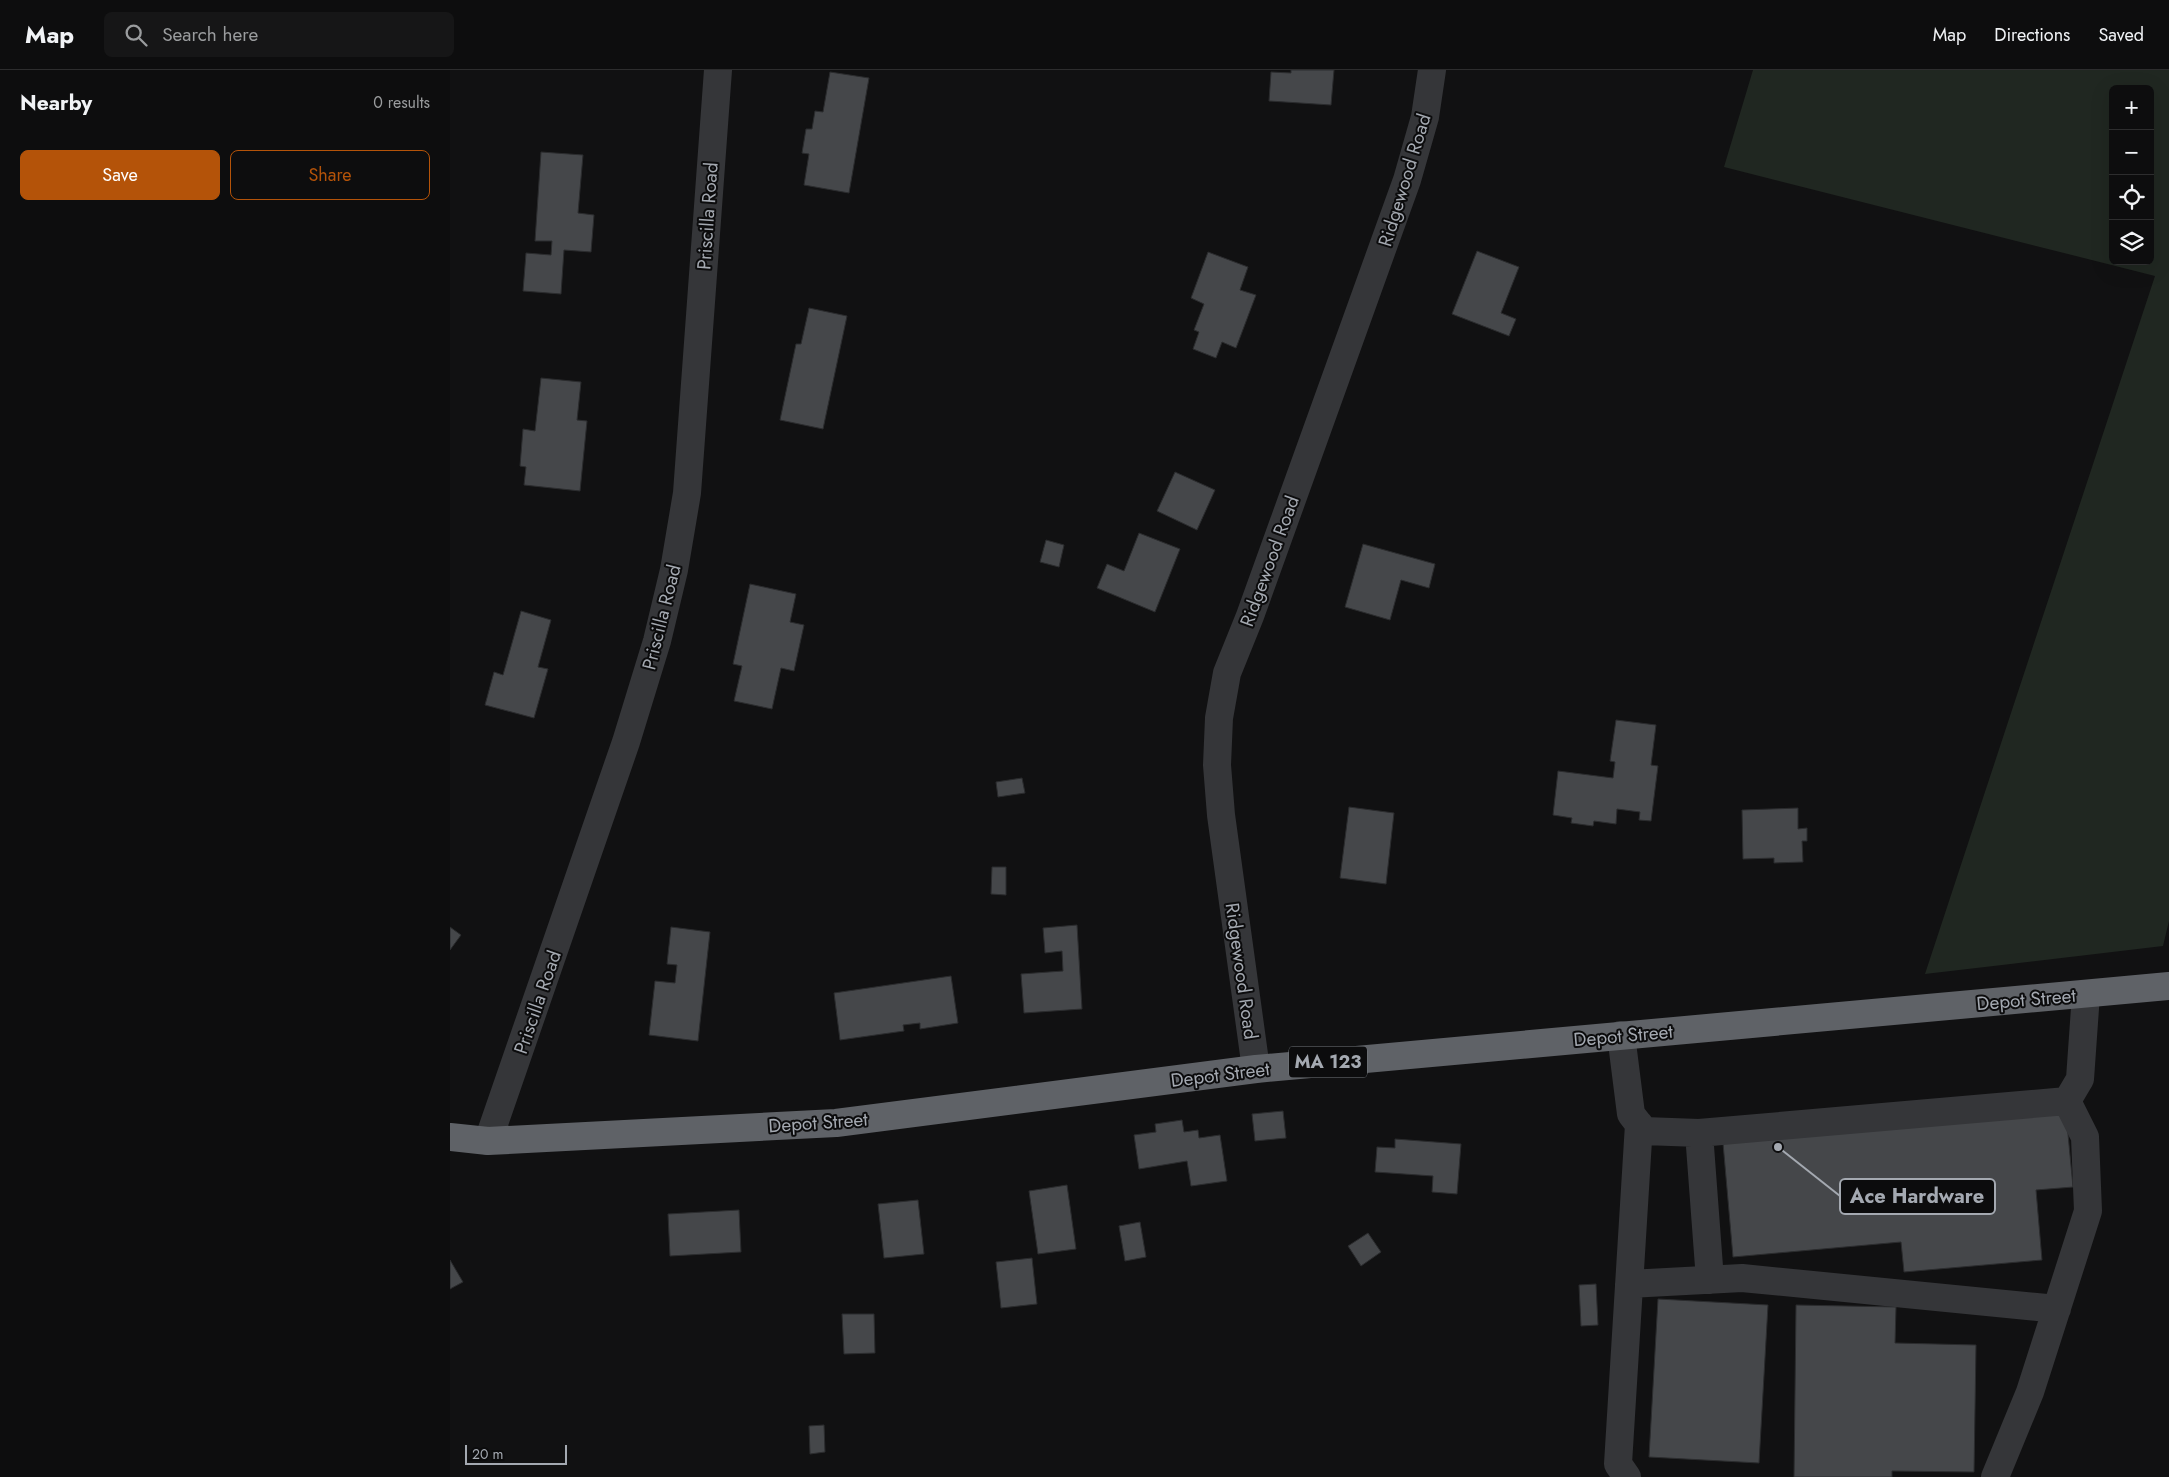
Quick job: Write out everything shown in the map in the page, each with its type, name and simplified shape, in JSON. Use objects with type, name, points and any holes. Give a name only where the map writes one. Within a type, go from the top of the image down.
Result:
[{"type":"highway","name":"Depot Street","points":[[450,1137],[488,1141],[836,1123],[1256,1069],[2169,986]]},
{"type":"street","name":"Priscilla Road","points":[[488,1141],[626,742],[657,641],[672,580],[687,492],[718,70]]},
{"type":"street","name":"Ridgewood Road","points":[[1256,1069],[1221,816],[1217,740],[1222,696],[1227,673],[1250,616],[1405,188],[1426,117],[1432,70]]},
{"type":"street","points":[[2067,1101],[2080,1079],[2086,994]]},
{"type":"street","points":[[1621,1035],[1631,1114],[1644,1131],[1698,1133],[2067,1101]]},
{"type":"street","points":[[1995,1477],[2030,1392],[2088,1211],[2085,1137],[2067,1101]]},
{"type":"street","points":[[1627,1477],[1618,1464],[1639,1124]]},
{"type":"street","points":[[1698,1133],[1710,1280]]},
{"type":"street","points":[[1629,1284],[1742,1278],[2057,1309]]},
{"type":"shaded area","points":[[1753,70],[2169,70],[2169,921],[2163,946],[1925,974],[2155,276],[2112,265],[2154,265],[2154,85],[2109,85],[2109,264],[1724,167]]},
{"type":"building","points":[[1291,70],[1334,70],[1331,105],[1269,101],[1271,72],[1291,73]]},
{"type":"building","points":[[830,72],[869,78],[849,193],[804,185],[809,154],[802,153],[806,129],[812,129],[815,111],[823,112]]},
{"type":"building","points":[[541,152],[583,155],[578,213],[594,215],[591,252],[564,250],[561,294],[523,291],[526,253],[551,255],[552,241],[535,241]]},
{"type":"building","points":[[1477,251],[1519,267],[1501,313],[1516,319],[1509,336],[1452,314]]},
{"type":"building","points":[[1208,252],[1248,267],[1240,290],[1256,295],[1236,348],[1222,342],[1216,358],[1193,349],[1199,332],[1194,330],[1204,304],[1191,298]]},
{"type":"building","points":[[809,308],[847,316],[823,429],[780,420],[796,344],[801,344]]},
{"type":"building","points":[[541,378],[581,382],[577,420],[587,421],[580,491],[524,485],[526,467],[520,466],[523,429],[535,431]]},
{"type":"building","points":[[1175,472],[1215,490],[1197,530],[1157,511]]},
{"type":"building","points":[[1139,533],[1180,549],[1155,612],[1097,588],[1107,564],[1124,571]]},
{"type":"building","points":[[1046,540],[1064,545],[1059,567],[1040,562]]},
{"type":"building","points":[[1363,544],[1435,564],[1429,588],[1401,580],[1390,620],[1345,607]]},
{"type":"building","points":[[750,584],[796,594],[790,622],[804,625],[794,671],[781,668],[772,709],[734,701],[742,666],[733,664]]},
{"type":"building","points":[[521,611],[551,620],[538,667],[548,669],[534,718],[485,705],[494,672],[503,675]]},
{"type":"building","points":[[1616,720],[1656,725],[1651,765],[1658,766],[1651,821],[1639,820],[1640,812],[1617,809],[1616,824],[1594,821],[1593,826],[1571,823],[1572,818],[1553,815],[1558,771],[1613,778],[1615,762],[1610,761]]},
{"type":"building","points":[[1022,778],[1025,793],[998,797],[996,782]]},
{"type":"building","points":[[1349,807],[1394,813],[1386,884],[1340,878]]},
{"type":"building","points":[[1798,808],[1798,829],[1807,828],[1807,841],[1802,841],[1803,862],[1774,863],[1774,858],[1743,859],[1742,810]]},
{"type":"building","points":[[992,867],[1006,867],[1006,895],[991,894]]},
{"type":"building","points":[[1077,925],[1082,1009],[1024,1013],[1021,974],[1063,971],[1062,951],[1045,953],[1043,928]]},
{"type":"building","points":[[450,927],[461,935],[450,950]]},
{"type":"building","points":[[671,927],[710,932],[698,1041],[649,1035],[655,981],[675,983],[677,965],[667,964]]},
{"type":"building","points":[[951,976],[958,1023],[920,1029],[920,1023],[903,1025],[904,1031],[840,1040],[834,993]]},
{"type":"building","points":[[1283,1111],[1286,1138],[1255,1141],[1252,1114]]},
{"type":"building","points":[[2066,1113],[2073,1187],[2036,1190],[2042,1260],[1904,1272],[1901,1242],[1733,1257],[1723,1143]]},
{"type":"building","points":[[1182,1120],[1184,1132],[1198,1130],[1199,1138],[1220,1135],[1227,1181],[1191,1186],[1187,1161],[1139,1169],[1134,1135],[1156,1132],[1155,1124]]},
{"type":"building","points":[[1395,1139],[1461,1144],[1457,1194],[1432,1192],[1433,1176],[1375,1172],[1377,1147],[1395,1148]]},
{"type":"building","points":[[1067,1185],[1076,1249],[1038,1254],[1029,1191]]},
{"type":"building","points":[[918,1200],[924,1254],[884,1258],[878,1204]]},
{"type":"building","points":[[739,1210],[741,1252],[670,1256],[668,1214]]},
{"type":"building","points":[[1140,1222],[1146,1257],[1125,1261],[1119,1226]]},
{"type":"building","points":[[1368,1233],[1381,1252],[1361,1266],[1348,1246]]},
{"type":"building","points":[[1032,1258],[1037,1304],[1001,1308],[996,1262]]},
{"type":"building","points":[[450,1260],[463,1282],[450,1289]]},
{"type":"building","points":[[1596,1284],[1598,1325],[1581,1326],[1579,1285]]},
{"type":"building","points":[[1658,1299],[1768,1305],[1759,1463],[1649,1457]]},
{"type":"building","points":[[1796,1305],[1896,1307],[1895,1343],[1976,1345],[1974,1472],[1892,1471],[1892,1477],[1794,1477]]},
{"type":"building","points":[[842,1314],[874,1314],[875,1353],[844,1354]]},
{"type":"building","points":[[824,1425],[825,1452],[810,1454],[809,1426]]},
{"type":"place","name":"Ace Hardware","points":[[1778,1147]]}]
